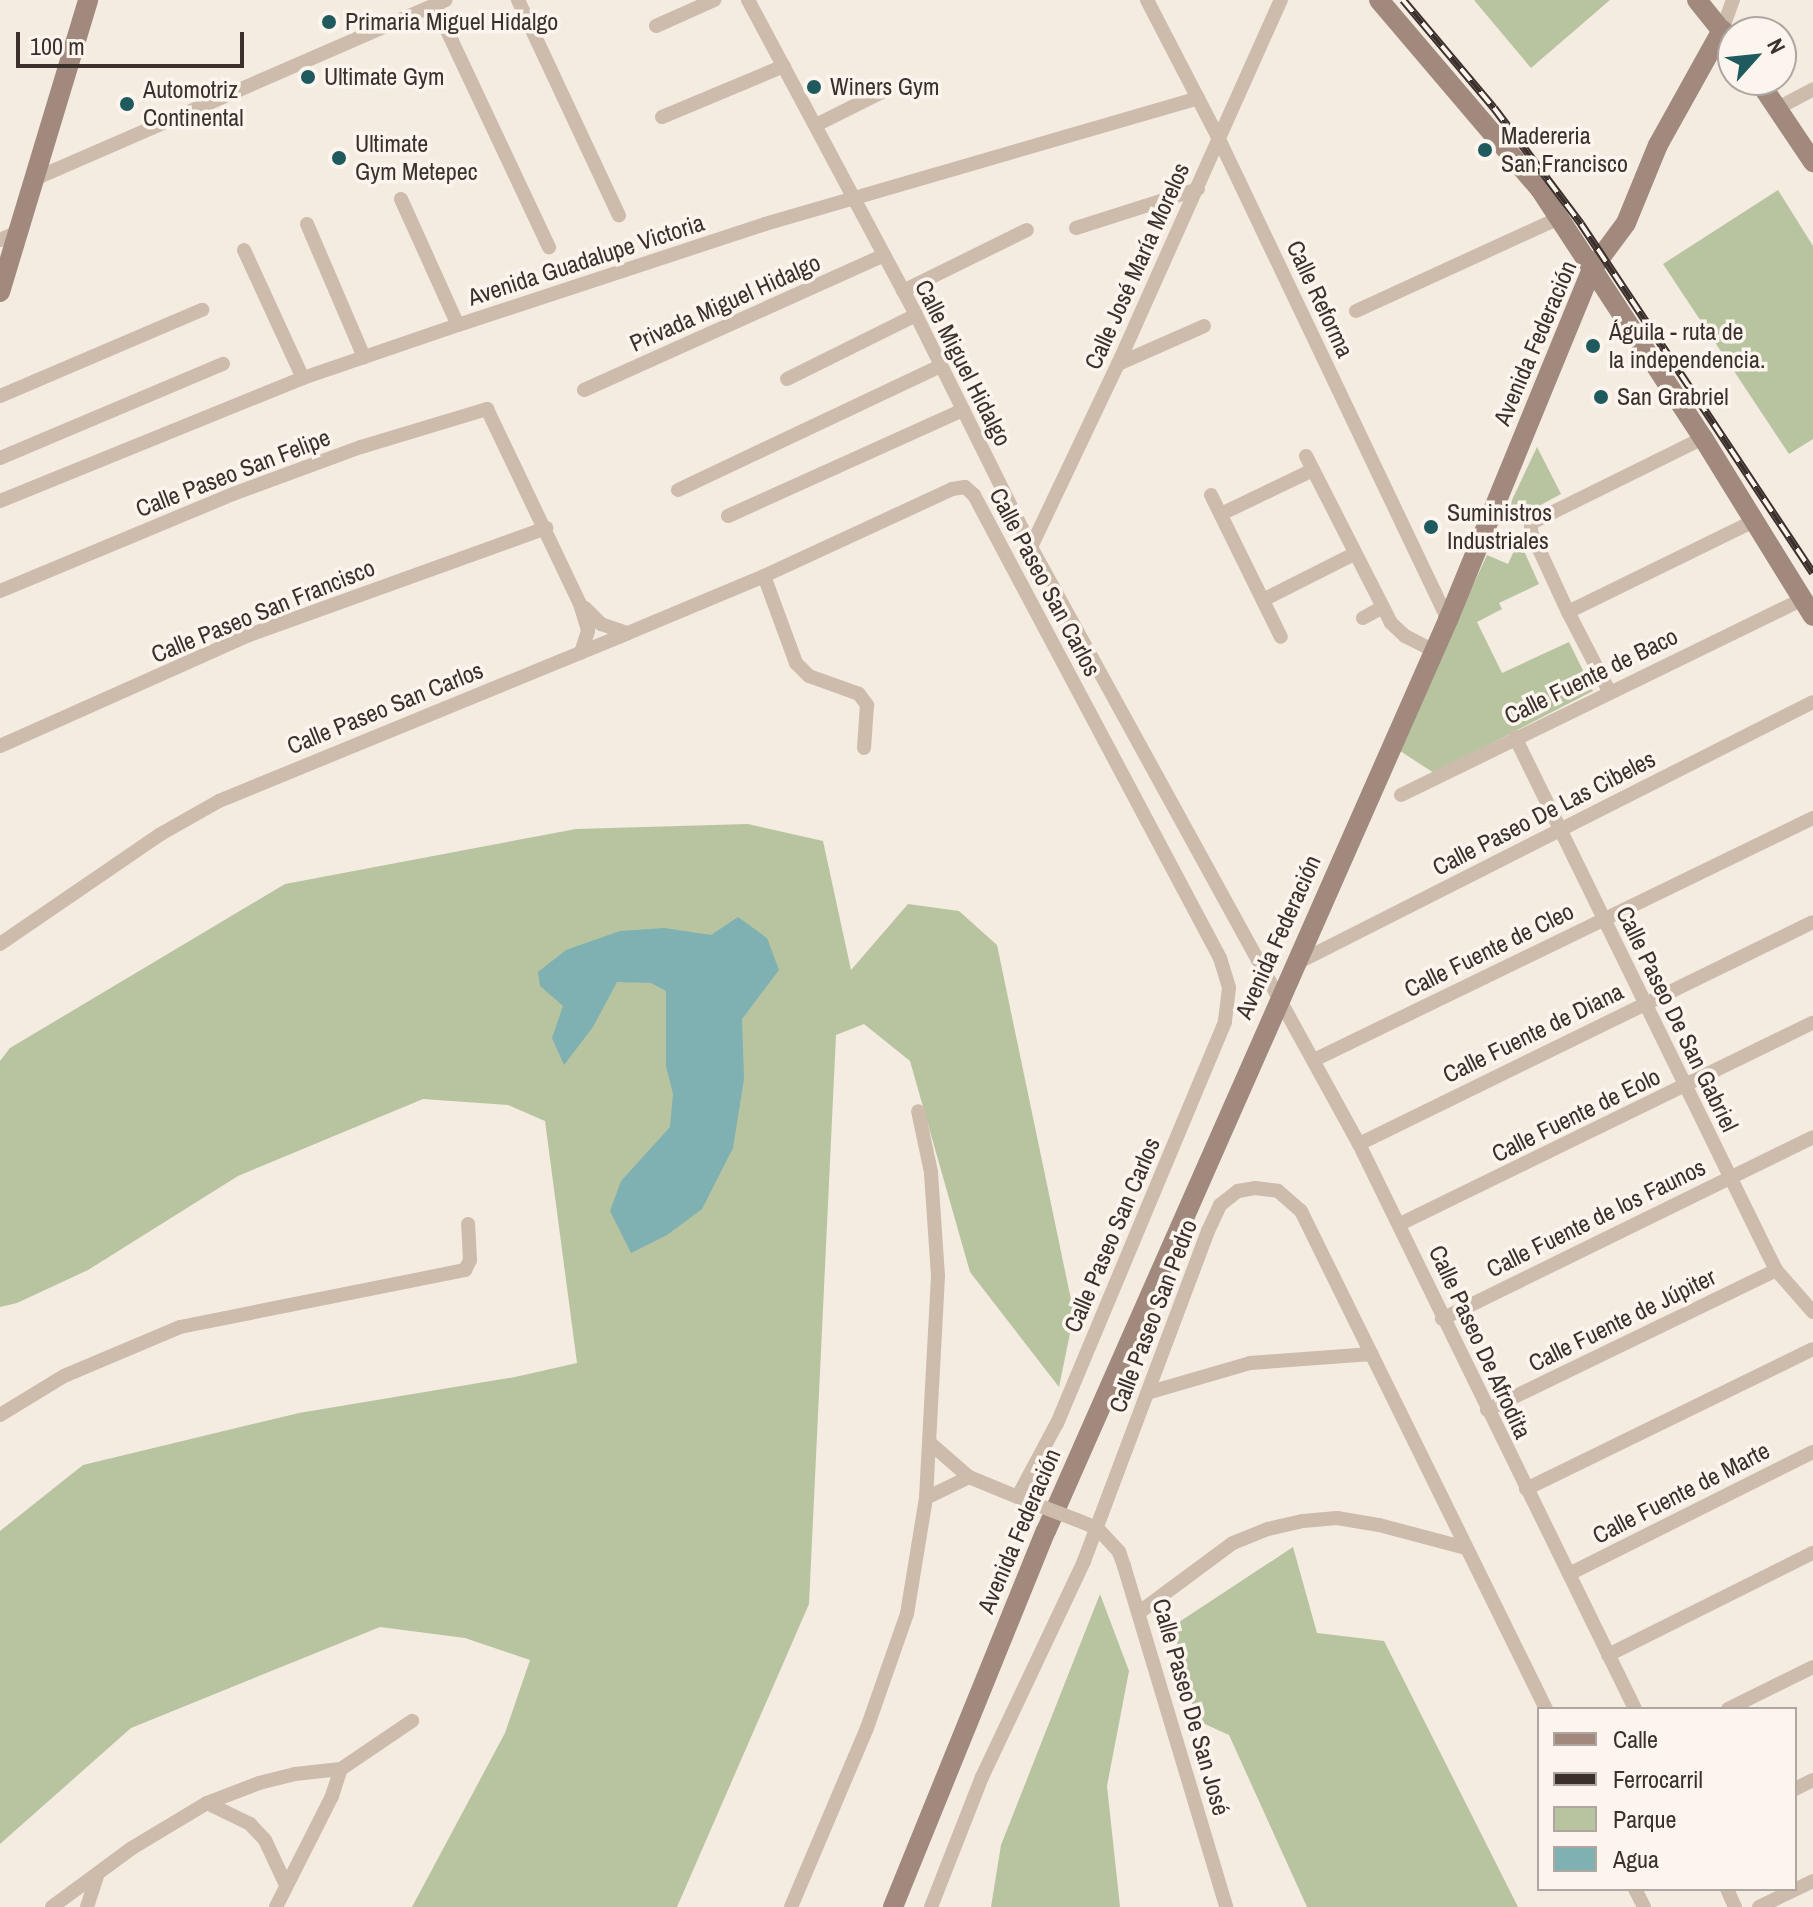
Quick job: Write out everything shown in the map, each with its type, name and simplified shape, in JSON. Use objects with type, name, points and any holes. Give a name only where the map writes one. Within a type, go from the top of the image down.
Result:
[{"type":"main road","points":[[0,292],[8,237],[32,180],[88,0]]},
{"type":"main road","points":[[1379,0],[1540,189],[1703,438],[1808,607]]},
{"type":"main road","points":[[1697,0],[1717,24]]},
{"type":"main road","name":"Avenida Federación","points":[[893,1907],[1046,1531],[1432,650],[1448,620],[1592,269],[1626,223],[1658,145],[1717,54]]},
{"type":"main road","points":[[1769,96],[1813,162]]},
{"type":"street","points":[[518,0],[619,216]]},
{"type":"street","points":[[656,26],[714,0]]},
{"type":"street","name":"Calle Miguel Hidalgo","points":[[748,0],[916,315],[1031,547],[1279,997]]},
{"type":"street","name":"Calle Reforma","points":[[1147,0],[1217,135],[1448,620]]},
{"type":"street","name":"Calle José María Morelos","points":[[1031,547],[1198,189],[1217,135],[1281,0]]},
{"type":"street","points":[[32,180],[441,2],[549,247]]},
{"type":"street","points":[[662,117],[784,66]]},
{"type":"street","points":[[816,125],[888,89]]},
{"type":"street","points":[[1778,108],[1813,89]]},
{"type":"street","name":"Avenida Guadalupe Victoria","points":[[0,501],[303,378],[458,325],[854,197],[1198,98]]},
{"type":"street","points":[[1076,228],[1198,189]]},
{"type":"street","points":[[401,199],[458,325]]},
{"type":"street","points":[[1356,311],[1559,218]]},
{"type":"street","points":[[307,224],[364,357]]},
{"type":"street","points":[[903,291],[1027,230]]},
{"type":"street","points":[[244,250],[303,378]]},
{"type":"street","name":"Privada Miguel Hidalgo","points":[[584,390],[884,255]]},
{"type":"street","points":[[0,396],[202,310]]},
{"type":"street","points":[[787,379],[916,315]]},
{"type":"street","points":[[1118,364],[1204,326]]},
{"type":"street","points":[[0,458],[223,364]]},
{"type":"street","points":[[678,490],[940,366]]},
{"type":"street","name":"Calle Paseo San Felipe","points":[[0,591],[233,494],[361,447],[487,409],[546,528]]},
{"type":"street","points":[[728,516],[963,410]]},
{"type":"street","points":[[1609,691],[1568,612],[1531,532],[1531,523],[1703,438]]},
{"type":"street","points":[[1221,514],[1310,463],[1381,608],[1397,631],[1432,650]]},
{"type":"street","name":"Calle Paseo San Carlos","points":[[0,944],[159,835],[219,801],[764,576],[952,489],[970,490],[1226,974],[1229,988],[1225,1022],[1057,1423],[1018,1496]]},
{"type":"street","points":[[1211,495],[1281,637]]},
{"type":"street","points":[[1568,612],[1754,521]]},
{"type":"street","points":[[546,528],[580,604],[588,631],[581,653]]},
{"type":"street","name":"Calle Paseo San Francisco","points":[[0,746],[249,635],[546,528]]},
{"type":"street","points":[[1263,600],[1354,554]]},
{"type":"street","points":[[764,576],[796,663],[809,676],[859,694],[867,705],[864,748]]},
{"type":"street","points":[[580,604],[601,624],[628,633]]},
{"type":"street","name":"Calle Fuente de Baco","points":[[1401,795],[1609,691],[1808,607]]},
{"type":"street","points":[[1363,618],[1381,608]]},
{"type":"street","name":"Calle Paseo De Las Cibeles","points":[[1294,964],[1813,702]]},
{"type":"street","name":"Calle Paseo De San Gabriel","points":[[1515,737],[1643,1004],[1776,1270],[1813,1312]]},
{"type":"street","name":"Calle Fuente de Cleo","points":[[1314,1060],[1813,818]]},
{"type":"street","name":"Calle Fuente de Diana","points":[[1359,1144],[1813,922]]},
{"type":"street","name":"Calle Paseo De Afrodita","points":[[1279,997],[1400,1224],[1442,1319],[1634,1707]]},
{"type":"street","name":"Calle Fuente de Eolo","points":[[1400,1224],[1813,1023]]},
{"type":"street","points":[[791,1907],[867,1728],[907,1614],[926,1498],[936,1229],[931,1172],[918,1111]]},
{"type":"street","name":"Calle Fuente de los Faunos","points":[[1442,1319],[1813,1137]]},
{"type":"street","name":"Calle Paseo San Pedro","points":[[931,1907],[982,1777],[1097,1528],[1220,1205],[1238,1191],[1255,1188],[1278,1191],[1301,1211],[1545,1707]]},
{"type":"street","points":[[3,1409],[64,1376],[180,1327],[465,1270],[470,1260],[468,1224]]},
{"type":"street","name":"Calle Fuente de Júpiter","points":[[1487,1410],[1776,1270]]},
{"type":"street","points":[[1526,1489],[1813,1349]]},
{"type":"street","points":[[1147,1393],[1250,1363],[1372,1354]]},
{"type":"street","points":[[930,1443],[969,1477],[1097,1528]]},
{"type":"street","name":"Calle Fuente de Marte","points":[[1569,1574],[1813,1452]]},
{"type":"street","points":[[926,1498],[969,1477]]},
{"type":"street","points":[[1141,1611],[1233,1543],[1268,1529],[1303,1521],[1337,1518],[1379,1525],[1466,1548]]},
{"type":"street","name":"Calle Paseo De San José","points":[[1097,1528],[1119,1552],[1141,1611],[1226,1907]]},
{"type":"street","points":[[1608,1655],[1813,1553]]},
{"type":"street","points":[[1732,1707],[1813,1667]]},
{"type":"street","points":[[52,1907],[145,1839],[207,1803],[259,1783],[295,1774],[341,1769],[412,1721]]},
{"type":"street","points":[[276,1907],[332,1796],[341,1769]]},
{"type":"street","points":[[207,1803],[250,1824],[265,1840],[286,1885]]},
{"type":"street","points":[[87,1907],[97,1877]]},
{"type":"street","points":[[1759,1907],[1792,1891]]},
{"type":"green space","points":[[1474,0],[1610,0],[1531,68]]},
{"type":"green space","points":[[1778,190],[1813,246],[1813,439],[1789,454],[1663,264]]},
{"type":"green space","points":[[1537,447],[1561,494],[1513,520],[1504,517]]},
{"type":"green space","points":[[1519,540],[1539,584],[1499,603],[1502,609],[1477,622],[1502,673],[1569,642],[1593,691],[1434,773],[1397,749],[1487,555],[1508,564]]},
{"type":"green space","points":[[748,824],[823,841],[851,970],[908,904],[959,911],[997,945],[1074,1314],[1059,1387],[970,1272],[910,1061],[864,1024],[836,1035],[809,1604],[677,1907],[412,1907],[505,1733],[530,1660],[465,1638],[380,1627],[131,1728],[0,1844],[0,1531],[83,1465],[299,1413],[515,1377],[577,1363],[545,1121],[508,1105],[423,1099],[238,1176],[88,1270],[17,1303],[0,1307],[0,1061],[10,1048],[285,884],[576,829]]},
{"type":"green space","points":[[1293,1547],[1317,1633],[1384,1641],[1518,1907],[1307,1907],[1229,1735],[1196,1720],[1173,1626]]},
{"type":"green space","points":[[1100,1594],[1129,1671],[1107,1786],[1120,1907],[991,1907],[1001,1845]]},
{"type":"water","points":[[738,917],[767,938],[779,970],[742,1019],[744,1079],[733,1148],[702,1209],[667,1235],[631,1253],[610,1211],[621,1181],[670,1127],[673,1094],[666,1066],[666,991],[651,983],[617,982],[593,1027],[564,1065],[552,1038],[563,1006],[540,986],[538,972],[566,950],[620,931],[664,928],[711,935]]},
{"type":"railway","points":[[1403,0],[1494,108],[1581,224],[1813,573]]},
{"type":"place","name":"Primaria Miguel Hidalgo","points":[[329,22]]},
{"type":"place","name":"Ultimate Gym","points":[[308,77]]},
{"type":"place","name":"Winers Gym","points":[[814,87]]},
{"type":"place","name":"Automotriz Continental","points":[[127,104]]},
{"type":"place","name":"Madereria San Francisco","points":[[1485,150]]},
{"type":"place","name":"Ultimate Gym Metepec","points":[[339,158]]},
{"type":"place","name":"Águila - ruta de la independencia.","points":[[1593,346]]},
{"type":"place","name":"San Grabriel","points":[[1601,397]]},
{"type":"place","name":"Suministros Industriales","points":[[1431,527]]}]
